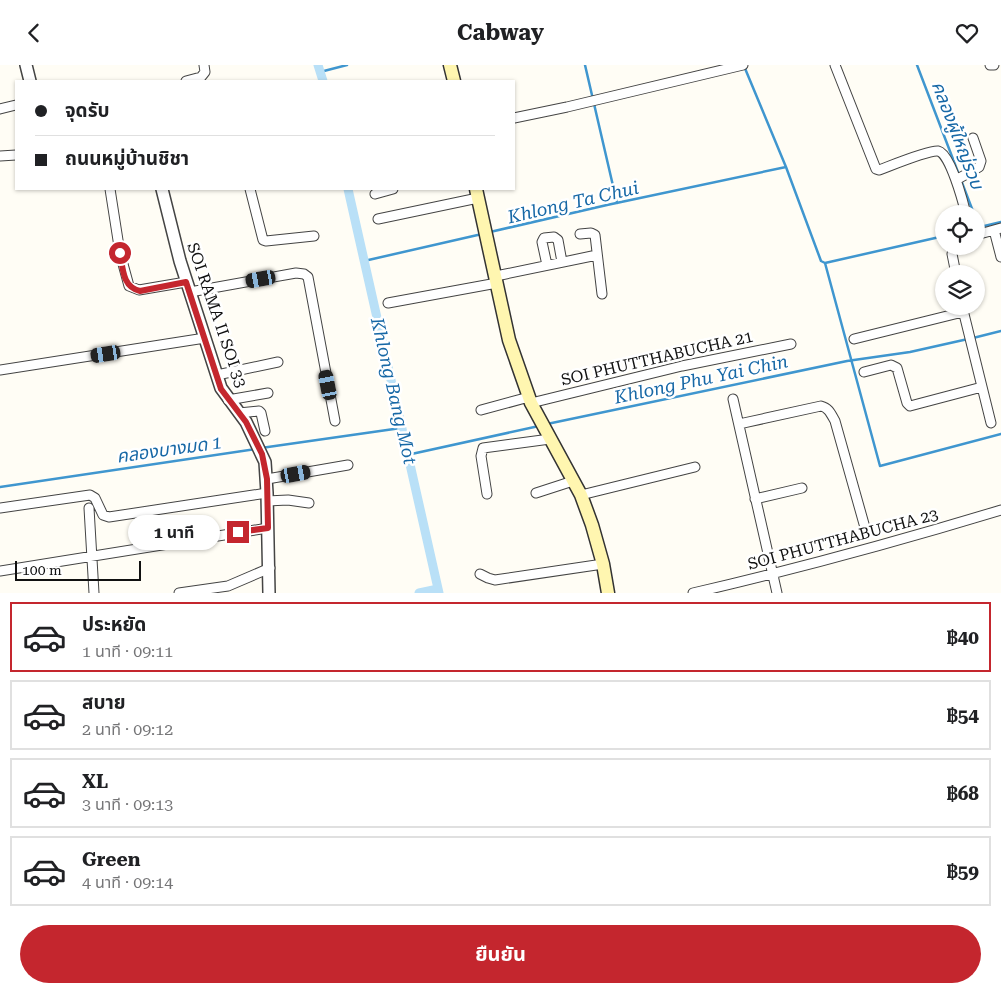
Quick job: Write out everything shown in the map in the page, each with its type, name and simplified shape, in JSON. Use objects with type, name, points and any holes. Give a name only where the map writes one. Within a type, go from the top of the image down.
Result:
[{"type":"main road","points":[[450,65],[454,80]]},
{"type":"main road","points":[[477,193],[509,340],[530,400],[581,495],[603,564],[608,593]]},
{"type":"street","points":[[26,65],[30,80]]},
{"type":"street","points":[[190,80],[202,77],[205,72],[204,65]]},
{"type":"street","points":[[835,65],[876,169],[879,171],[930,152],[939,151],[945,155],[956,180],[963,205]]},
{"type":"street","points":[[515,118],[740,66]]},
{"type":"street","points":[[0,109],[15,105]]},
{"type":"street","points":[[956,180],[981,164],[973,138]]},
{"type":"street","points":[[0,156],[15,155]]},
{"type":"street","points":[[110,190],[120,253],[129,287],[140,291],[188,287],[296,273],[304,274],[308,277],[335,421]]},
{"type":"street","name":"SOI RAMA II SOI 33","points":[[162,190],[188,287],[221,389],[239,413],[260,449],[267,479],[268,497],[263,529],[270,568],[269,593]]},
{"type":"street","points":[[250,190],[263,240],[314,236]]},
{"type":"street","points":[[375,194],[389,190]]},
{"type":"street","points":[[378,219],[477,193]]},
{"type":"street","points":[[997,229],[1001,257]]},
{"type":"street","points":[[580,234],[594,233],[602,294]]},
{"type":"street","points":[[547,265],[542,243],[544,238],[554,237],[558,239],[562,262]]},
{"type":"street","points":[[388,303],[596,255]]},
{"type":"street","points":[[854,339],[940,315]]},
{"type":"street","points":[[964,315],[991,423]]},
{"type":"street","points":[[0,370],[205,338]]},
{"type":"street","name":"SOI PHUTTHABUCHA 21","points":[[481,410],[682,366],[791,345]]},
{"type":"street","points":[[216,375],[278,362]]},
{"type":"street","points":[[864,372],[891,365],[897,368],[906,403],[910,406],[982,387]]},
{"type":"street","points":[[228,400],[268,393]]},
{"type":"street","points":[[733,399],[777,593]]},
{"type":"street","points":[[738,424],[820,406],[826,407],[835,421],[864,524]]},
{"type":"street","points":[[239,413],[259,411],[265,431]]},
{"type":"street","points":[[487,495],[481,456],[483,448],[545,430]]},
{"type":"street","points":[[267,479],[348,465]]},
{"type":"street","points":[[581,495],[695,467]]},
{"type":"street","points":[[536,493],[573,481]]},
{"type":"street","points":[[755,499],[802,488]]},
{"type":"street","points":[[0,508],[90,495],[95,498],[103,515],[109,517],[268,497],[309,503]]},
{"type":"street","points":[[89,508],[94,593]]},
{"type":"street","name":"SOI PHUTTHABUCHA 23","points":[[693,593],[772,574],[1001,510]]},
{"type":"street","points":[[0,571],[263,529]]},
{"type":"street","points":[[480,574],[495,580],[603,564]]},
{"type":"street","points":[[179,593],[228,586],[270,568]]},
{"type":"waterway","name":"Khlong Bang Mot","points":[[318,65],[323,80]]},
{"type":"waterway","points":[[320,72],[347,65]]},
{"type":"waterway","points":[[585,65],[617,203]]},
{"type":"waterway","name":"คลองผู้ใหญ่รวบ","points":[[917,65],[971,205]]},
{"type":"waterway","points":[[744,66],[786,167],[821,261],[825,263],[935,238]]},
{"type":"waterway","name":"Khlong Ta Chui","points":[[490,232],[786,167]]},
{"type":"waterway","name":"Khlong Bang Mot","points":[[348,190],[439,593]]},
{"type":"waterway","points":[[985,226],[1001,222]]},
{"type":"waterway","name":"Khlong Ta Chui","points":[[364,261],[482,234]]},
{"type":"waterway","points":[[825,263],[880,466],[1001,434]]},
{"type":"waterway","name":"Khlong Phu Yai Chin","points":[[973,338],[1001,331]]},
{"type":"waterway","name":"Khlong Phu Yai Chin","points":[[547,424],[847,361],[910,352],[968,339]]},
{"type":"waterway","name":"Khlong Phu Yai Chin","points":[[407,455],[539,426]]},
{"type":"waterway","name":"คลองบางมด 1","points":[[261,448],[401,428]]},
{"type":"waterway","name":"คลองบางมด 1","points":[[0,487],[256,449]]},
{"type":"waterway","points":[[419,593],[438,589]]},
{"type":"route","points":[[120,253],[126,282],[133,289],[140,291],[186,282],[221,389],[246,422],[262,454],[267,479],[268,528],[238,532]]}]
